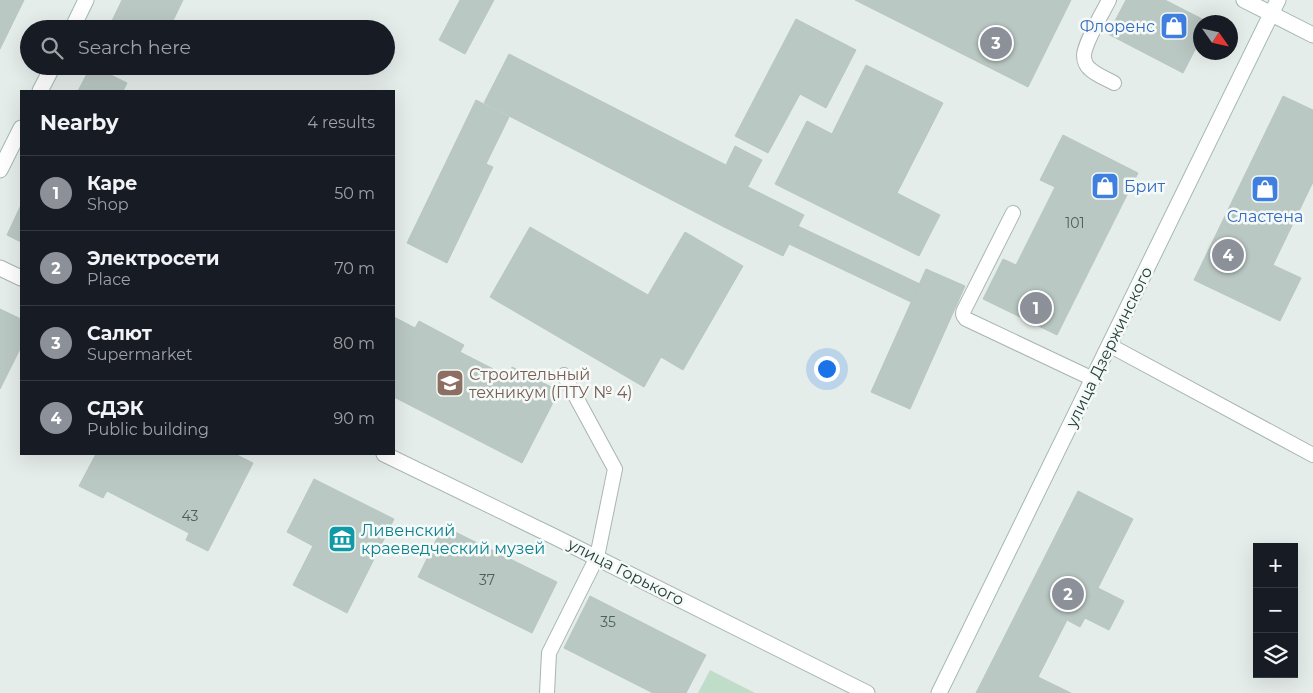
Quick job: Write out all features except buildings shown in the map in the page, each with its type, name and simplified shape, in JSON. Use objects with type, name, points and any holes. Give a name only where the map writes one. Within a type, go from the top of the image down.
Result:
[{"type":"street","points":[[76,20],[86,0]]},
{"type":"street","points":[[1244,0],[1313,35]]},
{"type":"street","name":"улица Дзержинского","points":[[939,693],[1278,0]]},
{"type":"street","points":[[41,90],[48,75]]},
{"type":"street","points":[[0,170],[20,130]]},
{"type":"street","points":[[0,268],[20,278]]},
{"type":"street","name":"улица Горького","points":[[386,455],[597,557],[867,693]]},
{"type":"lane","points":[[1109,0],[1084,54],[1088,68],[1114,83]]},
{"type":"lane","points":[[1013,213],[963,312],[964,317],[1093,379]]},
{"type":"lane","points":[[1109,345],[1313,455]]},
{"type":"lane","points":[[547,693],[549,652],[597,557],[615,470],[564,375]]},
{"type":"green space","points":[[710,670],[755,693],[698,693]]},
{"type":"place","name":"Флоренс","points":[[1174,26]]},
{"type":"place","name":"Салют","points":[[996,43]]},
{"type":"place","name":"Брит","points":[[1105,186]]},
{"type":"place","name":"Сластена","points":[[1265,189]]},
{"type":"place","name":"СДЭК","points":[[1228,255]]},
{"type":"place","name":"Каре","points":[[1036,308]]},
{"type":"place","name":"Строительный техникум (ПТУ № 4)","points":[[450,383]]},
{"type":"place","name":"Ливенский краеведческий музей","points":[[342,539]]},
{"type":"place","name":"Электросети","points":[[1068,594]]}]
